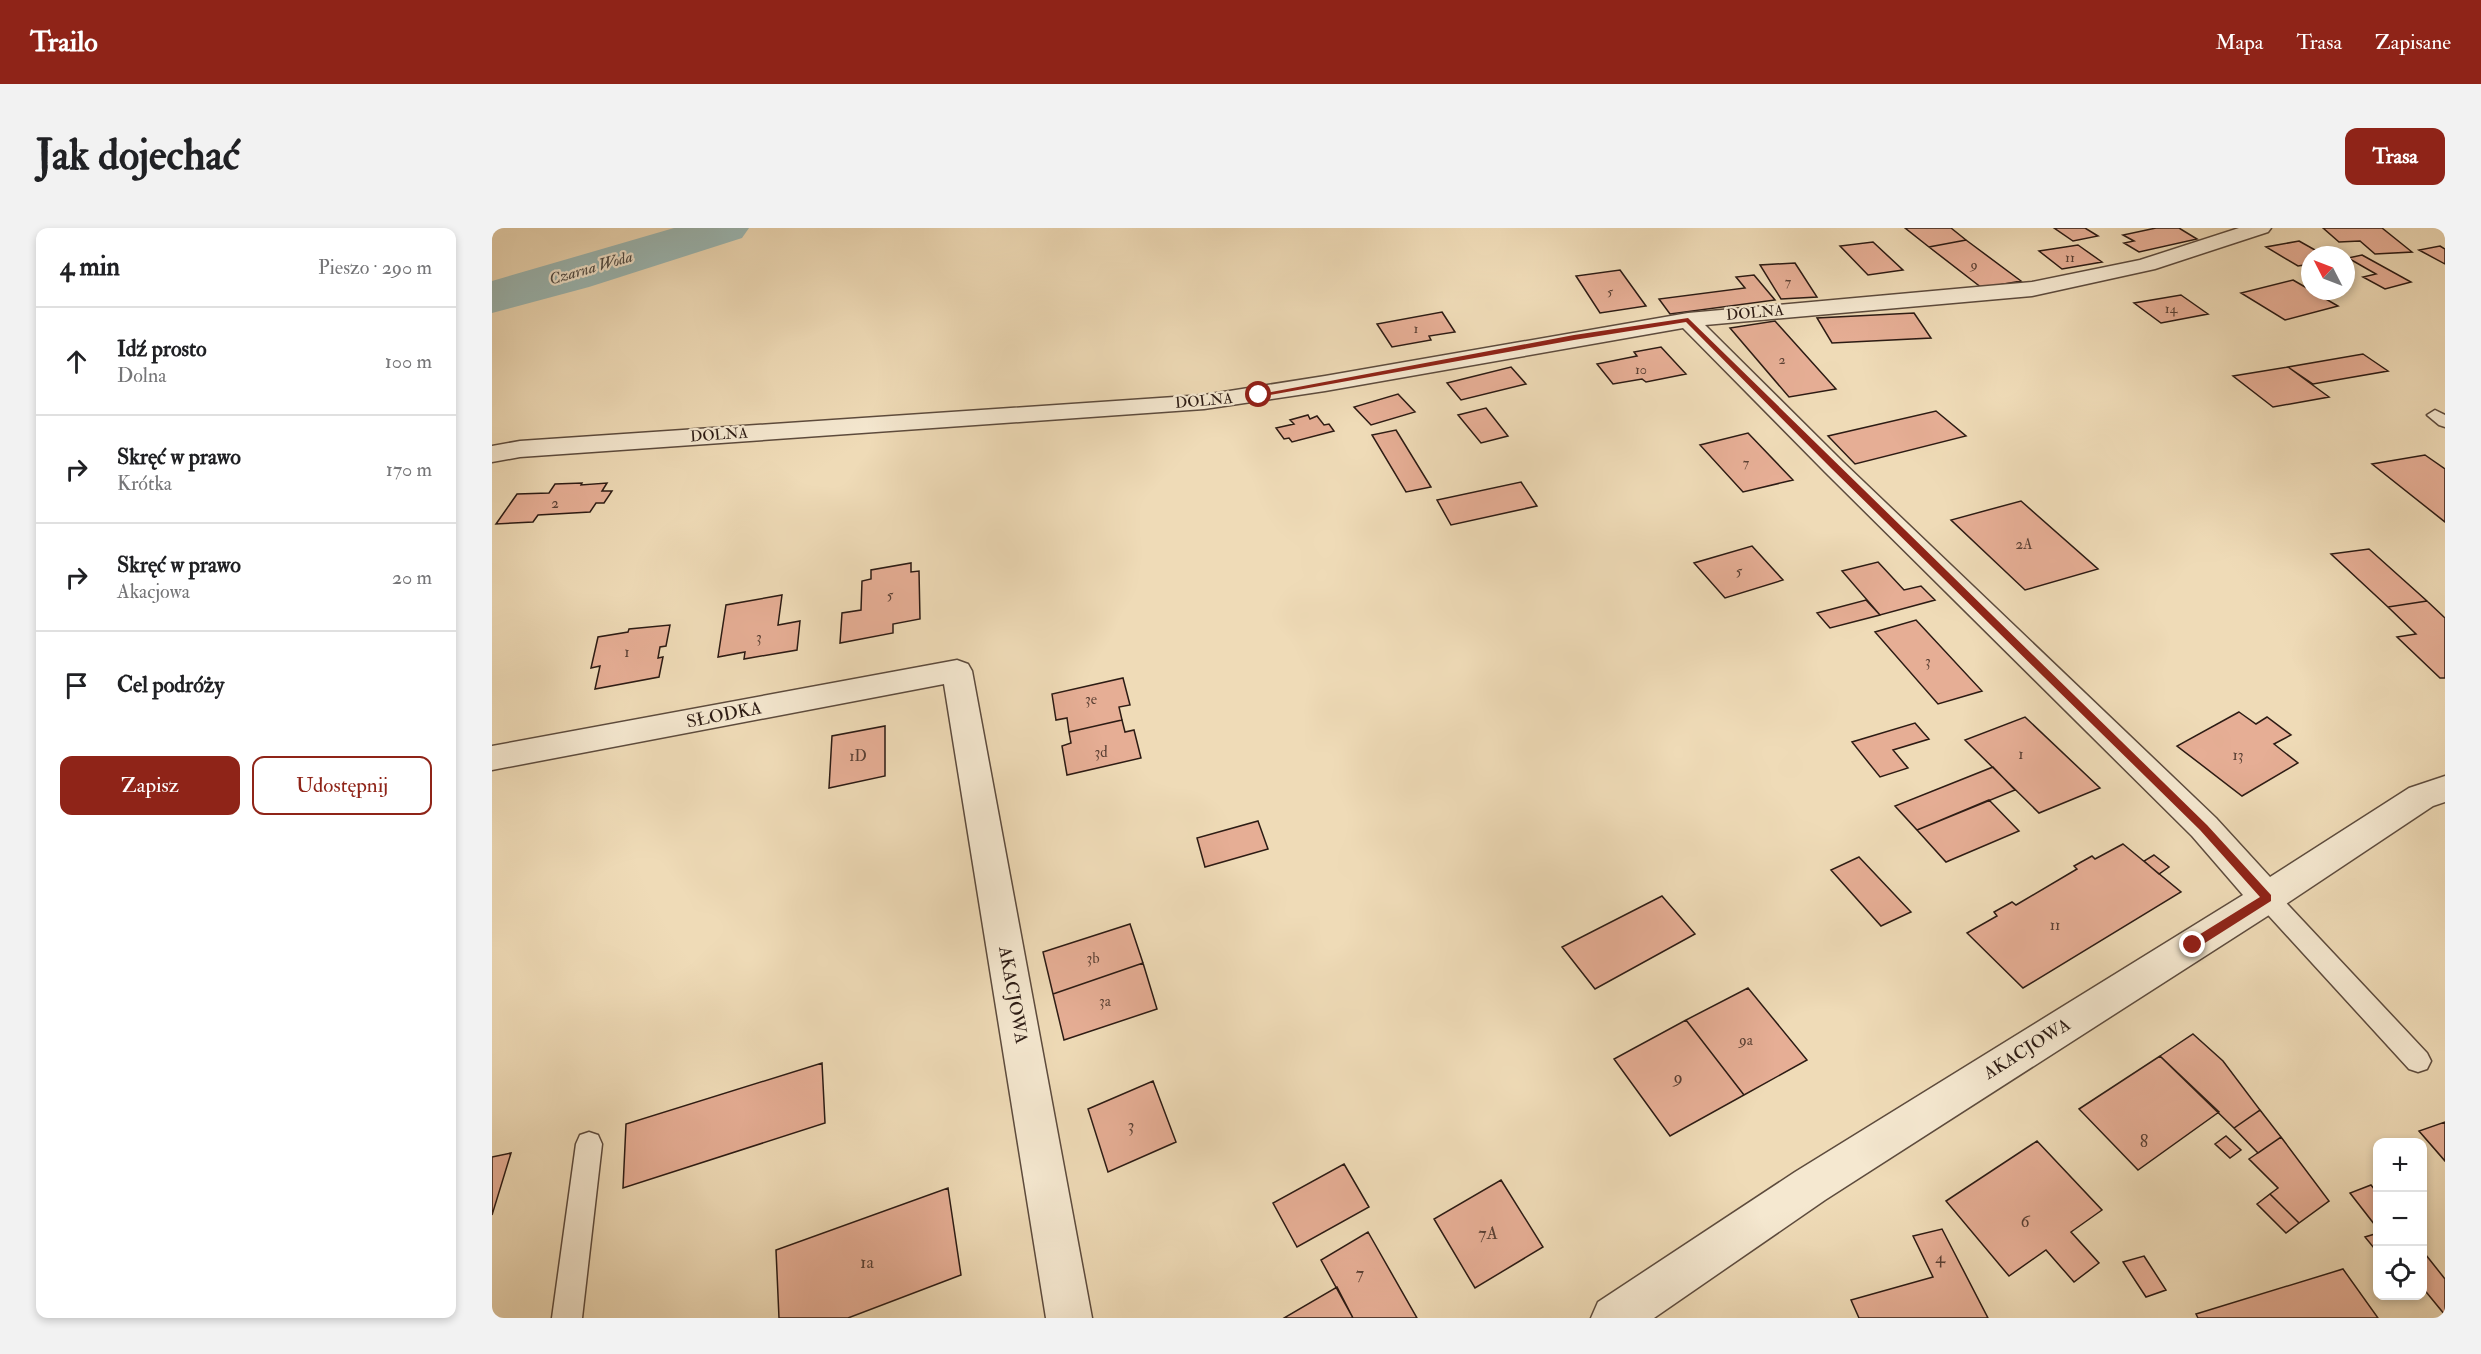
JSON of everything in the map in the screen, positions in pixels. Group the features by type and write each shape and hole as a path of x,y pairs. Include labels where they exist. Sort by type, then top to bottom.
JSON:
{"street":[{"name":"DOLNA","path":"492,454 520,449 1204,402 1259,395 1574,338 1688,320 1957,297 2033,288 2114,273 2166,259 2258,228"},
{"path":"1688,320 1834,467 2204,827 2267,898"},
{"name":"AKACJOWA","path":"957,671 1069,1318"},
{"name":"SŁODKA","path":"492,758 957,671"},
{"name":"AKACJOWA","path":"1614,1318 1810,1186 2267,898 2421,797 2445,789"}],"lane":[{"path":"2267,898 2418,1061"},
{"path":"567,1318 589,1144"}],"building":[{"path":"1905,228 1951,228 1966,240 1929,247"},
{"path":"2054,228 2085,228 2098,236 2073,241"},
{"path":"2156,228 2179,228 2197,239 2139,252 2124,243 2134,241 2123,235"},
{"path":"2323,228 2382,228 2412,252 2375,254 2360,241 2339,242"},
{"path":"1966,240 2021,281 1982,288 1929,247"},
{"path":"2299,241 2308,246 2301,246 2301,266 2298,266 2266,247"},
{"path":"1873,242 1903,270 1868,275 1840,246"},
{"path":"2078,245 2102,262 2062,269 2039,251"},
{"path":"2440,246 2445,249 2445,264 2419,250"},
{"path":"2362,255 2411,282 2385,289 2363,277 2376,274 2355,262 2355,256"},
{"path":"1795,263 1817,297 1781,299 1760,265"},
{"path":"1620,270 1646,306 1600,313 1576,276"},
{"path":"1754,275 1775,300 1670,314 1659,299 1745,288 1736,277"},
{"path":"2293,280 2301,285 2301,300 2328,300 2338,306 2285,320 2241,293"},
{"path":"2181,295 2208,314 2161,323 2134,303"},
{"path":"1442,312 1455,332 1429,336 1431,340 1392,347 1377,324"},
{"path":"1914,313 1931,338 1832,343 1817,318"},
{"path":"1775,321 1836,389 1789,397 1730,328"},
{"path":"1661,347 1686,374 1646,382 1642,379 1613,384 1597,364 1637,356 1634,352"},
{"path":"2363,354 2388,371 2313,384 2288,367"},
{"path":"1511,367 1526,384 1461,400 1447,383"},
{"path":"2288,367 2329,397 2273,407 2233,376"},
{"path":"1398,394 1415,412 1371,425 1354,407"},
{"path":"1486,408 1508,436 1481,443 1458,415"},
{"path":"1936,411 1966,436 1855,464 1828,436"},
{"path":"1308,415 1310,419 1317,416 1324,425 1329,424 1334,431 1292,442 1289,438 1284,439 1276,428 1294,424 1290,420"},
{"path":"1396,430 1431,487 1406,492 1372,435"},
{"path":"1748,433 1793,480 1743,492 1700,445"},
{"path":"2425,455 2445,469 2445,522 2372,464"},
{"path":"1521,482 1537,506 1451,525 1437,500"},
{"path":"582,483 581,485 607,483 602,491 612,491 604,503 596,503 590,512 538,515 533,522 496,524 517,494 549,493 555,484"},
{"path":"2021,501 2098,569 2025,590 1951,520"},
{"path":"1752,546 1783,580 1725,598 1694,563"},
{"path":"2369,549 2427,601 2388,607 2331,554"},
{"path":"1878,562 1904,590 1921,586 1935,600 1880,615 1842,571"},
{"path":"911,563 911,572 919,571 920,619 893,624 893,633 840,643 842,613 861,610 862,581 871,579 871,570"},
{"path":"782,595 778,625 800,621 797,650 744,659 745,652 718,657 726,605"},
{"path":"1866,600 1880,615 1830,628 1817,613"},
{"path":"2427,601 2445,618 2445,678 2440,678 2397,637 2416,634 2388,607"},
{"path":"1916,620 1982,691 1938,704 1875,632"},
{"path":"670,625 666,646 660,647 658,658 663,657 659,677 595,689 600,666 591,668 598,637 628,632 629,629"},
{"path":"1123,678 1130,705 1119,707 1122,720 1069,732 1067,718 1056,720 1052,694"},
{"path":"2239,712 2256,724 2267,717 2291,735 2274,744 2298,763 2242,796 2177,746"},
{"path":"2025,717 2100,788 2039,813 1965,740"},
{"path":"1122,720 1125,732 1134,730 1141,758 1067,775 1062,746 1071,743 1069,732"},
{"path":"1915,723 1929,739 1893,750 1908,768 1880,777 1852,742"},
{"path":"885,726 885,776 829,788 832,736"},
{"path":"1993,767 2015,790 1917,830 1895,806"},
{"path":"1989,800 2019,831 1946,862 1917,830"},
{"path":"1258,821 1268,849 1205,867 1197,838"},
{"path":"2123,844 2181,892 2023,988 1967,933 1997,916 1994,912 2012,902 2016,905 2077,869 2074,866 2092,856 2095,859"},
{"path":"2154,855 2169,867 2159,874 2144,861"},
{"path":"1859,857 1911,912 1881,926 1831,870"},
{"path":"1662,896 1695,934 1595,989 1562,947"},
{"path":"1130,924 1143,963 1053,994 1043,952"},
{"path":"1143,963 1157,1009 1064,1040 1053,994"},
{"path":"1748,988 1807,1060 1744,1095 1686,1020"},
{"path":"1686,1020 1744,1095 1670,1136 1614,1059"},
{"path":"2193,1034 2223,1061 2260,1110 2234,1128 2160,1056"},
{"path":"2160,1056 2219,1112 2138,1170 2079,1109"},
{"path":"822,1063 825,1123 623,1188 626,1124"},
{"path":"1153,1081 1176,1142 1108,1172 1088,1109"},
{"path":"2260,1110 2281,1137 2258,1153 2234,1128"},
{"path":"2445,1122 2445,1161 2427,1138 2419,1131"},
{"path":"2226,1136 2241,1150 2230,1158 2215,1144"},
{"path":"2281,1137 2329,1201 2299,1223 2270,1194 2278,1188 2249,1159"},
{"path":"2037,1141 2102,1210 2071,1232 2099,1263 2074,1282 2046,1250 2009,1276 1946,1201"},
{"path":"511,1153 492,1215 492,1157"},
{"path":"1344,1164 1369,1207 1297,1247 1273,1203"},
{"path":"1501,1180 1543,1247 1475,1288 1434,1219"},
{"path":"2371,1185 2373,1188 2373,1223 2350,1193"},
{"path":"948,1188 961,1275 848,1318 779,1318 776,1250"},
{"path":"2270,1194 2299,1223 2286,1233 2257,1204"},
{"path":"1942,1229 1988,1318 1859,1318 1851,1300 1933,1277 1913,1236"},
{"path":"1368,1232 1417,1318 1353,1318 1321,1260"},
{"path":"2373,1235 2373,1247 2365,1237"},
{"path":"2144,1256 2166,1290 2146,1297 2123,1262"},
{"path":"2427,1256 2445,1279 2445,1315 2427,1293"},
{"path":"2343,1269 2378,1318 2198,1318 2196,1314"},
{"path":"1337,1287 1353,1318 1284,1318"}],"waterway":[{"name":"Czarna Woda","path":"492,297 571,276 725,228"}],"route":[{"path":"1259,395 1574,338 1688,320 1834,467 2204,827 2267,898 2193,945"}]}
